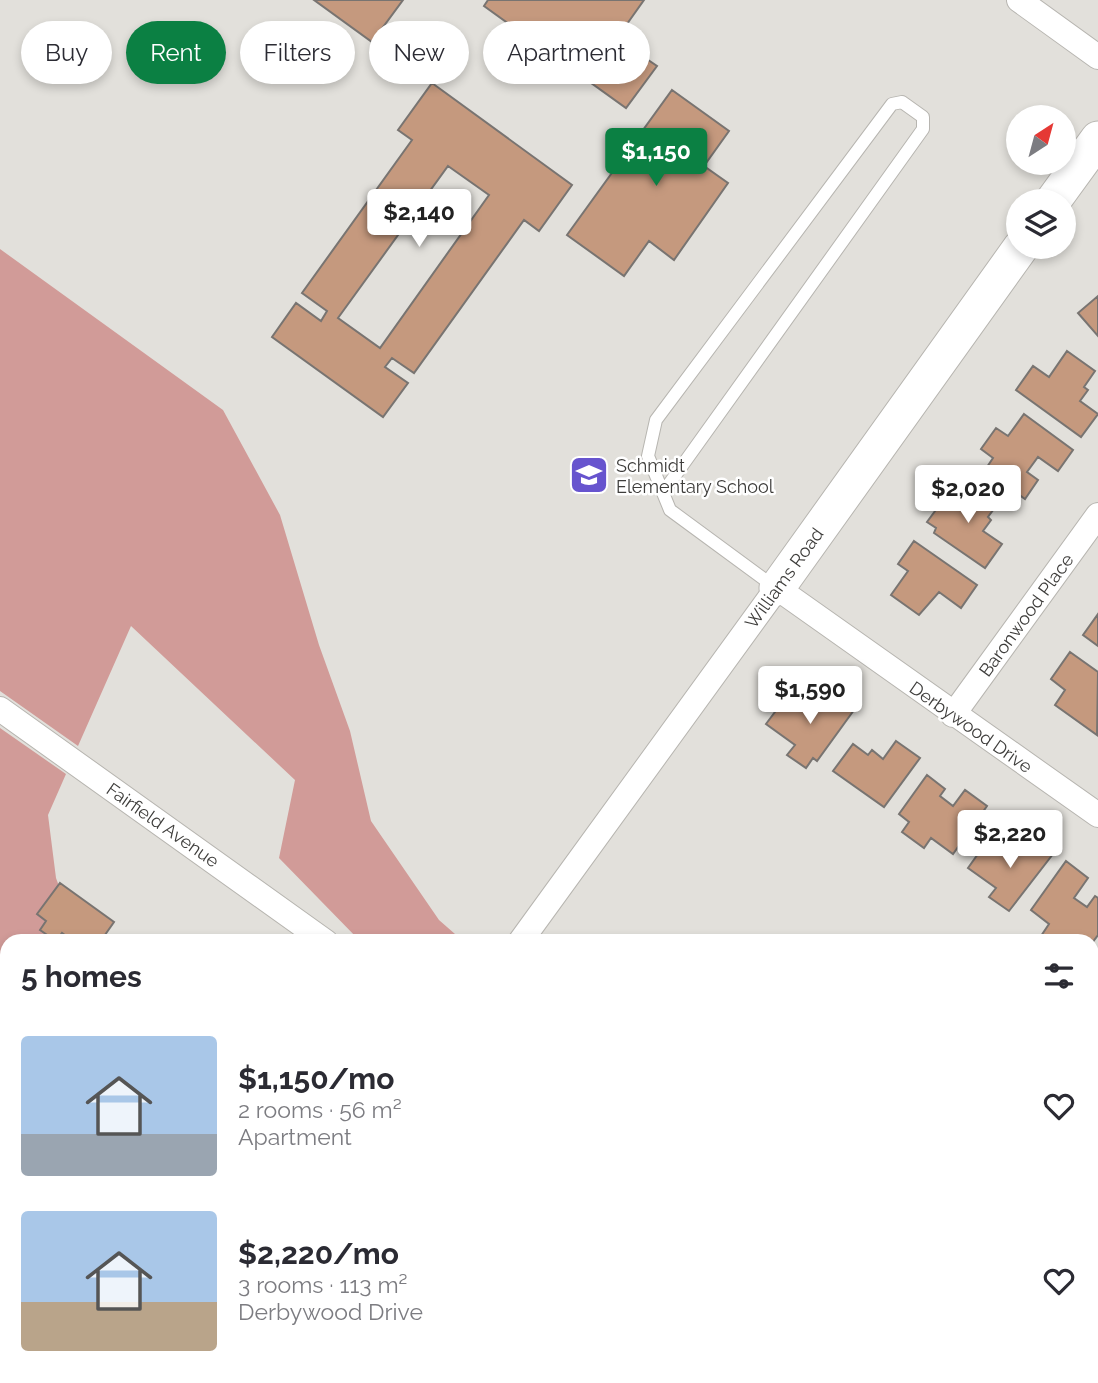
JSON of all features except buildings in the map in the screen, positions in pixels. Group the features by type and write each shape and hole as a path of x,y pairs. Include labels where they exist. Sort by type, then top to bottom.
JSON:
{"street":[{"path":"1019,0 1098,57"},
{"path":"1063,189 1098,139"},
{"name":"Williams Road","path":"526,934 1012,259"},
{"name":"Baronwood Place","path":"953,715 1098,514"},
{"name":"Derbywood Drive","path":"777,588 1098,815"},
{"name":"Fairfield Avenue","path":"0,709 315,934"}],"lane":[{"path":"664,491 923,129 923,117 902,102 892,104 656,420 648,456 670,510 777,588"}],"shaded area":[{"path":"0,249 223,410 280,515 319,645 350,731 371,821 439,920 455,934 353,934 279,858 295,780 131,626 78,746 0,691"},
{"path":"0,728 66,774 48,815 56,878 76,934 0,934"}],"place":[{"name":"Schmidt Elementary School","path":"589,475"}]}
